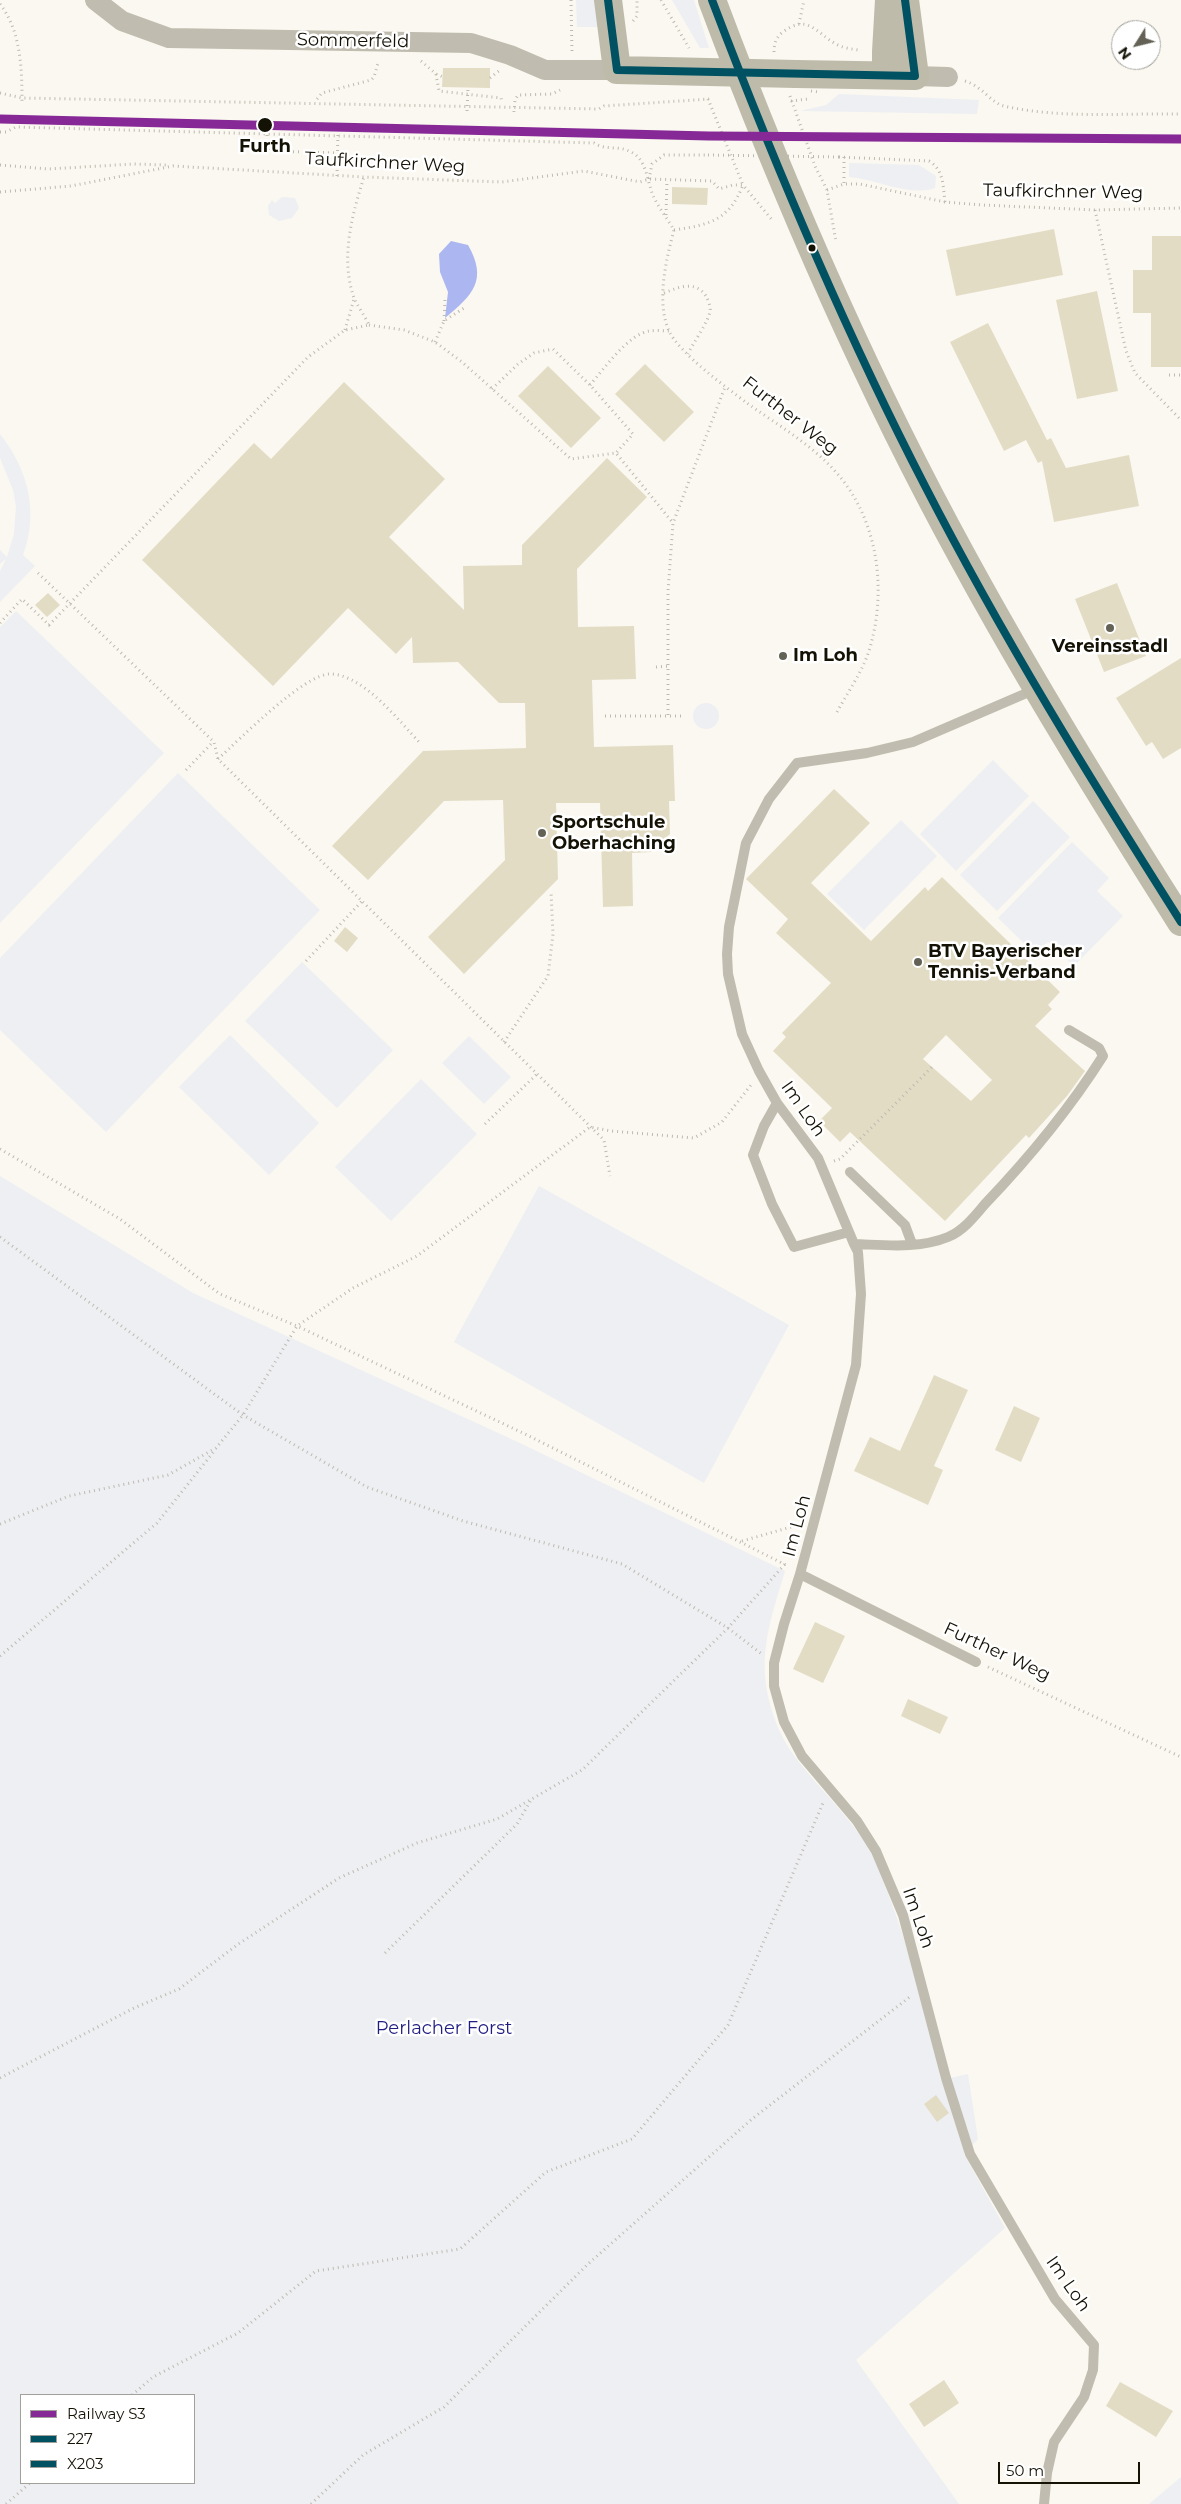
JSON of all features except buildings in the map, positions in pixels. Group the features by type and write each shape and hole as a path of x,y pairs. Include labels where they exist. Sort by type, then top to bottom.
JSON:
{"main road":[{"path":"608,0 617,70 819,74 886,63 915,76"},
{"path":"712,0 749,99 784,184 868,370 961,555 1037,689 1181,922"},
{"path":"886,63 889,0"},
{"path":"905,0 915,76"}],"street":[{"name":"Sommerfeld","path":"95,0 122,21 169,38 471,43 545,70 617,70"},
{"path":"915,76 948,76"}],"lane":[{"name":"Im Loh","path":"1037,689 913,742 867,753 797,763 769,799 746,843 734,894 727,954 733,998 742,1034 759,1071 777,1103 821,1166 858,1252 861,1294 856,1365 774,1663 774,1686 784,1722 802,1756 857,1821 876,1851 903,1915 946,2078 970,2154 1054,2299 1094,2345 1093,2370 1084,2397 1054,2442 1047,2473 1044,2504"},
{"path":"854,1244 926,1244 950,1236 968,1223 1002,1187 1091,1076 1103,1056 1099,1048 1069,1030"},
{"path":"777,1103 764,1126 752,1155 772,1204 794,1248 849,1232"},
{"path":"850,1172 905,1225 912,1244"},
{"name":"Further Weg","path":"800,1574 976,1662"}],"path":[{"path":"571,0 573,31"},
{"path":"661,0 692,53"},
{"path":"798,24 804,0"},
{"path":"0,4 9,16 17,38 22,100"},
{"path":"774,54 774,43 780,34 798,24 815,27 838,46 866,51 886,63"},
{"path":"418,58 442,77"},
{"path":"317,99 322,93 371,80 376,72 378,63"},
{"path":"436,74 439,92 468,93 480,97 501,98 502,103"},
{"path":"948,76 976,84 1001,105 1010,107 1047,113 1181,114"},
{"path":"514,112 518,95 552,94 562,86"},
{"path":"467,109 468,88"},
{"path":"705,90 742,185 755,197 777,227"},
{"path":"788,91 793,100 814,166 827,190 836,245"},
{"path":"0,93 22,100 467,109 514,107 599,109 604,106 709,100"},
{"path":"0,132 6,132 16,127 338,134 594,143 602,148 624,150 635,154 645,168 653,194 674,230 665,264 664,293 669,331 650,331 640,334 631,340 590,385"},
{"path":"267,132 267,147 270,151 338,153"},
{"path":"337,176 338,134"},
{"path":"649,179 652,164 664,155 842,157 929,161 935,165 942,177 945,202"},
{"path":"827,190 844,184 842,157"},
{"path":"0,165 48,169 134,164 173,166"},
{"name":"Taufkirchner Weg","path":"0,192 71,186 173,166 337,176 511,182 584,171 640,182 649,179 712,181 719,189 733,185 742,185"},
{"path":"364,177 352,217 349,235 349,275 355,298 370,325"},
{"path":"666,216 667,180"},
{"name":"Taufkirchner Weg","path":"844,184 860,184 945,202 1095,210 1181,208"},
{"path":"674,230 708,224 716,220 738,196 742,185"},
{"path":"1095,210 1126,352 1135,374 1181,420"},
{"path":"664,293 680,287 693,286 702,290 708,300 710,312 688,354"},
{"path":"345,330 355,298"},
{"path":"435,342 444,321 445,299"},
{"path":"444,321 464,308"},
{"path":"0,623 22,600 49,625 308,357 345,330 370,325 404,330 435,342 492,389 571,459 616,453 633,434 590,385 554,349 534,353 518,364 492,389"},
{"name":"Further Weg","path":"669,331 688,354 725,387 812,449 842,479 864,516 876,554 879,594 871,645 857,678 837,712"},
{"path":"1169,375 1181,375"},
{"path":"668,715 670,666 668,591 673,523 725,387"},
{"path":"616,453 673,523"},
{"path":"38,573 214,742 218,759 604,1140 610,1176"},
{"path":"656,668 670,666"},
{"path":"218,759 306,682 330,674 349,680 374,695 420,743"},
{"path":"605,716 684,716"},
{"path":"186,770 214,742"},
{"path":"504,1042 548,976 554,934 551,892"},
{"path":"306,961 362,901"},
{"path":"821,1166 840,1159 932,1067"},
{"path":"0,1656 157,1522 243,1415 298,1326 353,1288 417,1256 590,1127 611,1131 694,1138 722,1122 744,1095 759,1071"},
{"path":"485,1124 537,1074"},
{"path":"0,1148 120,1219 220,1294 298,1326 525,1434 740,1541 785,1564 800,1574"},
{"path":"0,1237 243,1415 367,1487 463,1521 622,1564 728,1628 774,1663"},
{"path":"0,1524 69,1496 168,1475 216,1448 243,1415"},
{"path":"740,1541 794,1528 817,1512"},
{"path":"0,2078 134,2008 179,1989 237,1945 339,1878 417,1843 497,1819 582,1770 728,1628 785,1564"},
{"name":"Further Weg","path":"976,1662 1181,1756"},
{"path":"133,2394 153,2377 238,2333 316,2271 460,2249 546,2172 632,2139 728,2025 829,1790"},
{"path":"385,1953 517,1824 532,1799"},
{"path":"311,2504 363,2455 444,2406 588,2264 744,2125 923,1986"},
{"path":"6,2504 29,2484"}],"green space":[{"path":"576,0 598,0 601,27 577,27"},
{"path":"672,0 694,0 709,48 700,48"},
{"path":"839,94 979,100 977,114 800,111 826,105"},
{"path":"849,163 919,165 936,176 935,188 924,190 903,189 849,177"},
{"path":"282,197 295,198 299,208 292,218 279,221 269,215 268,206 272,200 275,203"},
{"path":"0,434 10,447 24,476 30,507 30,523 23,555 35,566 0,602 0,571 6,559 0,564 0,550 7,557 14,534 16,506 13,490 0,458"},
{"path":"16,611 164,753 0,923 0,627"},
{"path":"706,703 715,707 719,716 715,725 706,729 697,725 693,716 697,707"},
{"path":"993,760 1029,796 956,871 920,834"},
{"path":"178,773 320,910 106,1132 0,1030 0,958"},
{"path":"1033,801 1070,837 997,911 960,875"},
{"path":"901,820 937,856 864,930 827,894"},
{"path":"1072,842 1109,878 1097,891 1123,916 1074,966 1048,942 1035,954 998,918"},
{"path":"302,962 393,1050 337,1108 245,1021"},
{"path":"230,1035 319,1123 269,1175 179,1087"},
{"path":"469,1036 511,1077 484,1104 442,1063"},
{"path":"421,1079 477,1134 391,1221 335,1167"},
{"name":"Perlacher Forst","path":"0,1176 193,1293 520,1443 785,1571 770,1623 765,1655 768,1696 776,1723 796,1758 855,1828 876,1862 896,1914 911,1961 941,2080 968,2074 978,2139 964,2154 1005,2228 856,2360 959,2504 0,2504"},
{"path":"539,1186 789,1325 704,1483 454,1342"},
{"path":"1181,2477 1181,2504 1149,2504"}],"water":[{"path":"451,241 468,245 474,257 477,277 470,294 445,318 448,292 440,272 439,254"}],"rail line":[{"name":"S3","path":"0,119 709,136 1181,139"}],"transit line":[{"name":"X203","path":"608,0 617,70 915,76 905,0"},
{"name":"227","path":"712,0 760,124 812,246 866,367 925,486 954,542 1048,707 1181,922"}],"place":[{"name":"Furth","path":"265,125"},
{"name":"Vereinsstadl","path":"1110,628"},
{"name":"Im Loh","path":"783,656"},
{"name":"Sportschule Oberhaching","path":"542,833"},
{"name":"BTV Bayerischer Tennis-Verband","path":"918,962"}]}
